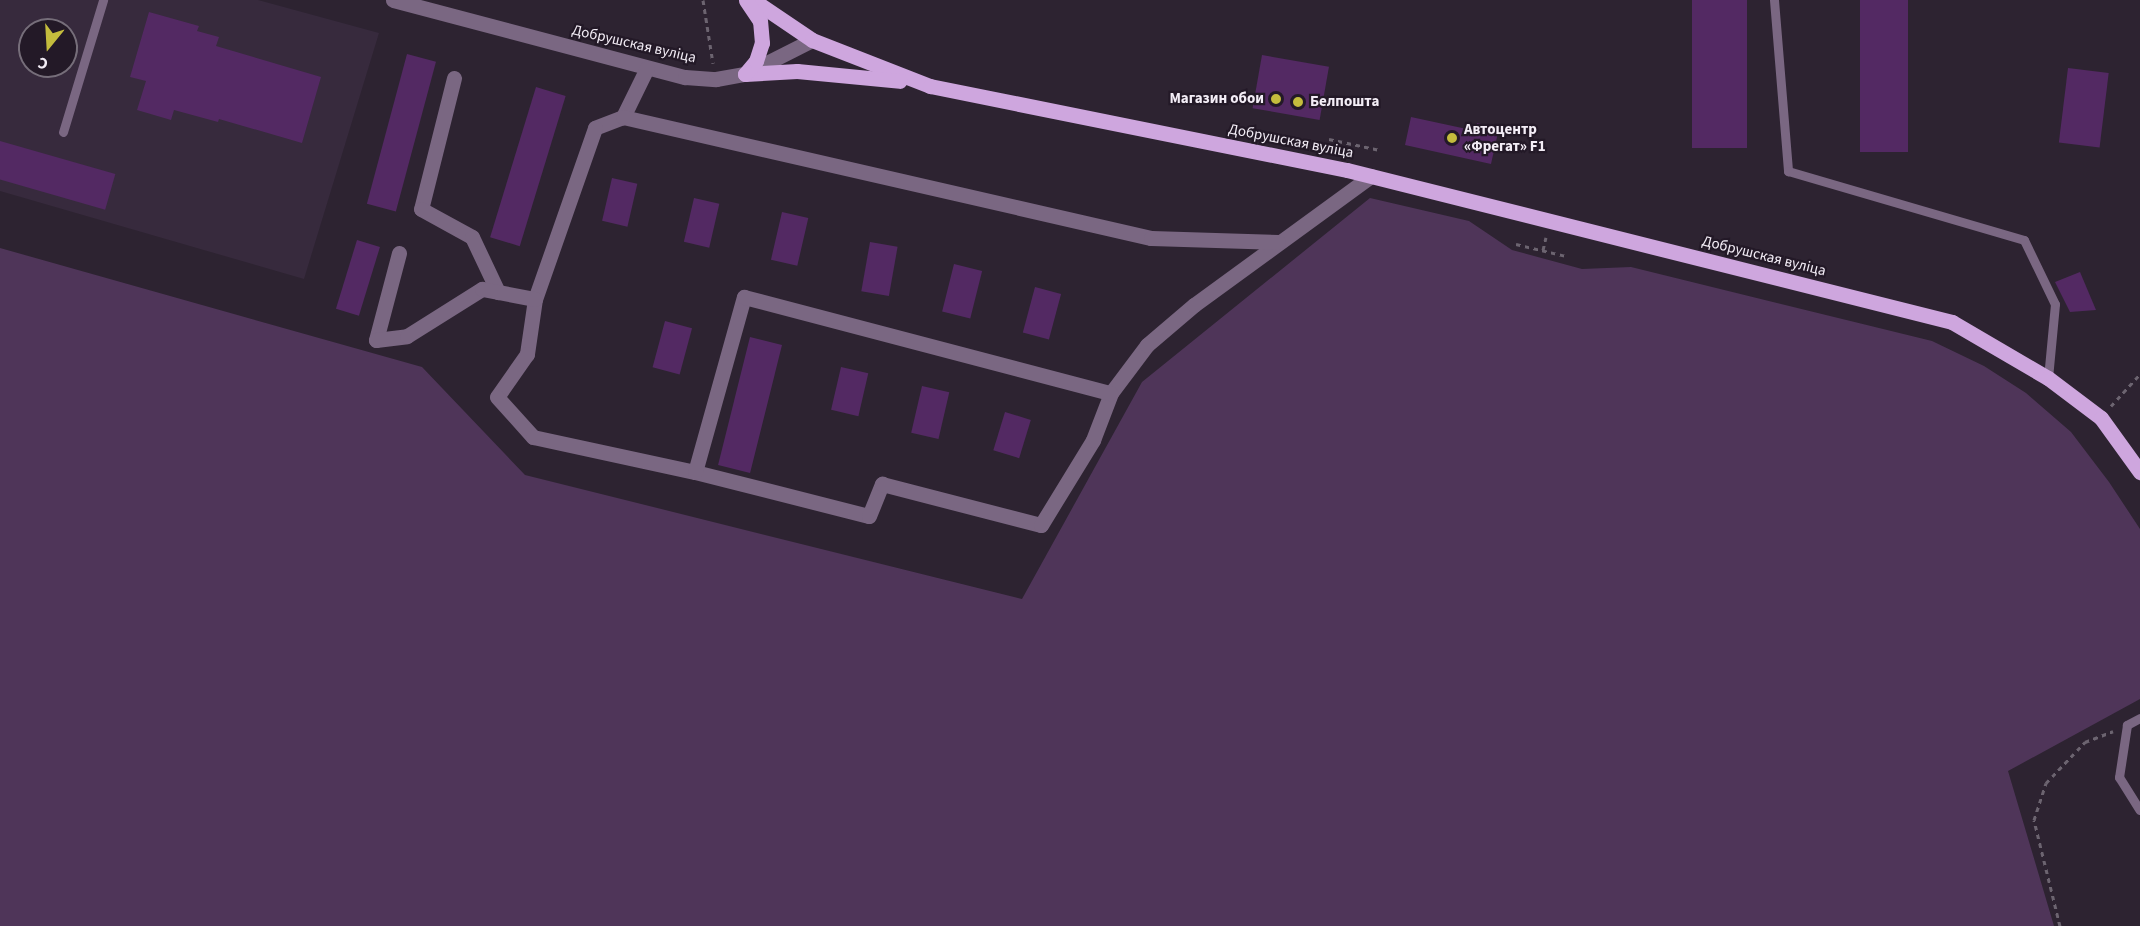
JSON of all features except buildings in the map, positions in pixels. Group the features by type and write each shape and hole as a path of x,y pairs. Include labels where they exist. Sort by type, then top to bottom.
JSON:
{"main road":[{"path":"745,74 756,61 762,43 760,21 746,0"},
{"path":"753,0 812,40"},
{"name":"Добрушская вуліца","path":"812,40 930,86 1371,176 1952,322 2048,378 2101,418 2140,472"},
{"path":"745,74 797,71 868,76 930,86"}],"street":[{"name":"Добрушская вуліца","path":"393,0 685,77 716,79 745,74 812,40"},
{"path":"623,117 647,68"},
{"path":"454,78 421,208 472,237 498,292"},
{"path":"1278,242 1152,238 623,117 596,128 535,299 527,354 497,397 533,437 695,472 869,516 882,484 1041,525 1092,440 1111,393 1147,345 1194,305 1278,242 1353,192 1371,176"},
{"path":"399,253 376,340 407,336 482,289 535,299"},
{"path":"695,472 744,297 1111,393"}],"lane":[{"path":"63,132 103,0"},
{"path":"1774,0 1788,171 2024,240 2055,304 2048,378"},
{"path":"2140,718 2127,725 2119,777 2140,810"}],"path":[{"path":"703,0 713,66"},
{"path":"1329,139 1380,150"},
{"path":"1516,244 1566,256"},
{"path":"2101,418 2140,374"},
{"path":"2060,926 2034,820 2046,783 2085,742 2127,725"}],"shaded area":[{"path":"0,0 258,0 379,33 304,279 0,191"},
{"path":"1370,198 1469,221 1512,250 1582,269 1631,267 1932,341 1984,366 2026,393 2071,432 2109,482 2140,529 2140,699 2008,771 2054,926 0,926 0,248 422,367 525,475 1022,599 1142,382"}],"place":[{"name":"Магазин обои","path":"1276,99"},
{"name":"Белпошта","path":"1298,102"},
{"name":"Автоцентр «Фрегат» F1","path":"1452,138"}]}
